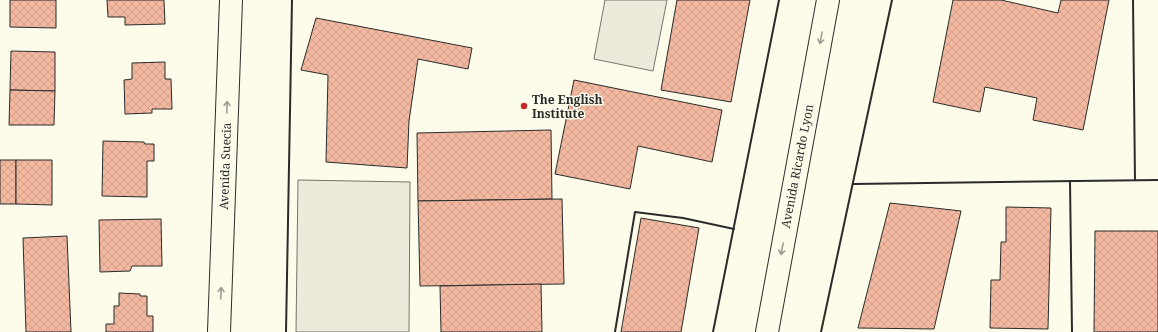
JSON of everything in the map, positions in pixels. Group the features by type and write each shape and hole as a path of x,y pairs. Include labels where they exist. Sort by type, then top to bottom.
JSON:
{"street":[{"name":"Avenida Suecia","path":"219,332 231,0"},
{"name":"Avenida Ricardo Lyon","path":"767,332 828,0"}],"shaded area":[{"path":"605,0 667,0 653,71 594,59"},
{"path":"298,180 410,182 409,332 296,332"}],"building":[{"path":"10,0 56,0 56,28 10,27"},
{"path":"107,0 164,0 165,24 125,25 125,17 108,17"},
{"path":"677,0 750,0 731,102 661,90"},
{"path":"953,0 1001,0 1058,13 1061,0 1109,0 1083,130 1033,120 1037,98 985,87 980,112 933,102"},
{"path":"316,18 472,48 468,69 418,59 409,121 407,168 326,162 328,75 301,70"},
{"path":"11,51 55,52 55,91 10,90"},
{"path":"165,62 165,79 171,79 172,109 152,109 152,113 125,114 124,80 132,79 132,63"},
{"path":"574,80 722,110 712,162 638,146 630,189 555,174"},
{"path":"10,90 55,91 54,125 9,125"},
{"path":"551,130 552,199 418,201 417,133"},
{"path":"103,141 144,142 145,144 154,144 154,161 147,161 147,197 102,196"},
{"path":"0,160 16,160 16,204 0,204"},
{"path":"16,160 52,160 52,205 16,204"},
{"path":"562,199 564,284 420,286 418,201"},
{"path":"890,203 961,211 934,329 858,328"},
{"path":"1006,207 1051,208 1048,329 990,328 991,280 1000,280 1001,242 1006,242"},
{"path":"641,218 699,228 681,332 621,332"},
{"path":"161,219 162,266 132,266 130,271 100,272 99,220"},
{"path":"1095,231 1158,231 1158,332 1094,332"},
{"path":"67,236 71,332 26,332 23,238"},
{"path":"541,284 542,332 441,332 440,286"},
{"path":"119,293 140,294 140,296 147,296 147,316 153,316 153,332 106,332 106,324 114,324 114,306 119,306"}],"wall":[{"path":"286,332 292,0"},
{"path":"713,332 779,0"},
{"path":"821,332 892,0"},
{"path":"1133,0 1135,180"},
{"path":"853,184 1158,180"},
{"path":"1070,181 1072,332"},
{"path":"615,332 635,212 683,218 734,229"}],"place":[{"name":"The English Institute","path":"524,106"}]}
